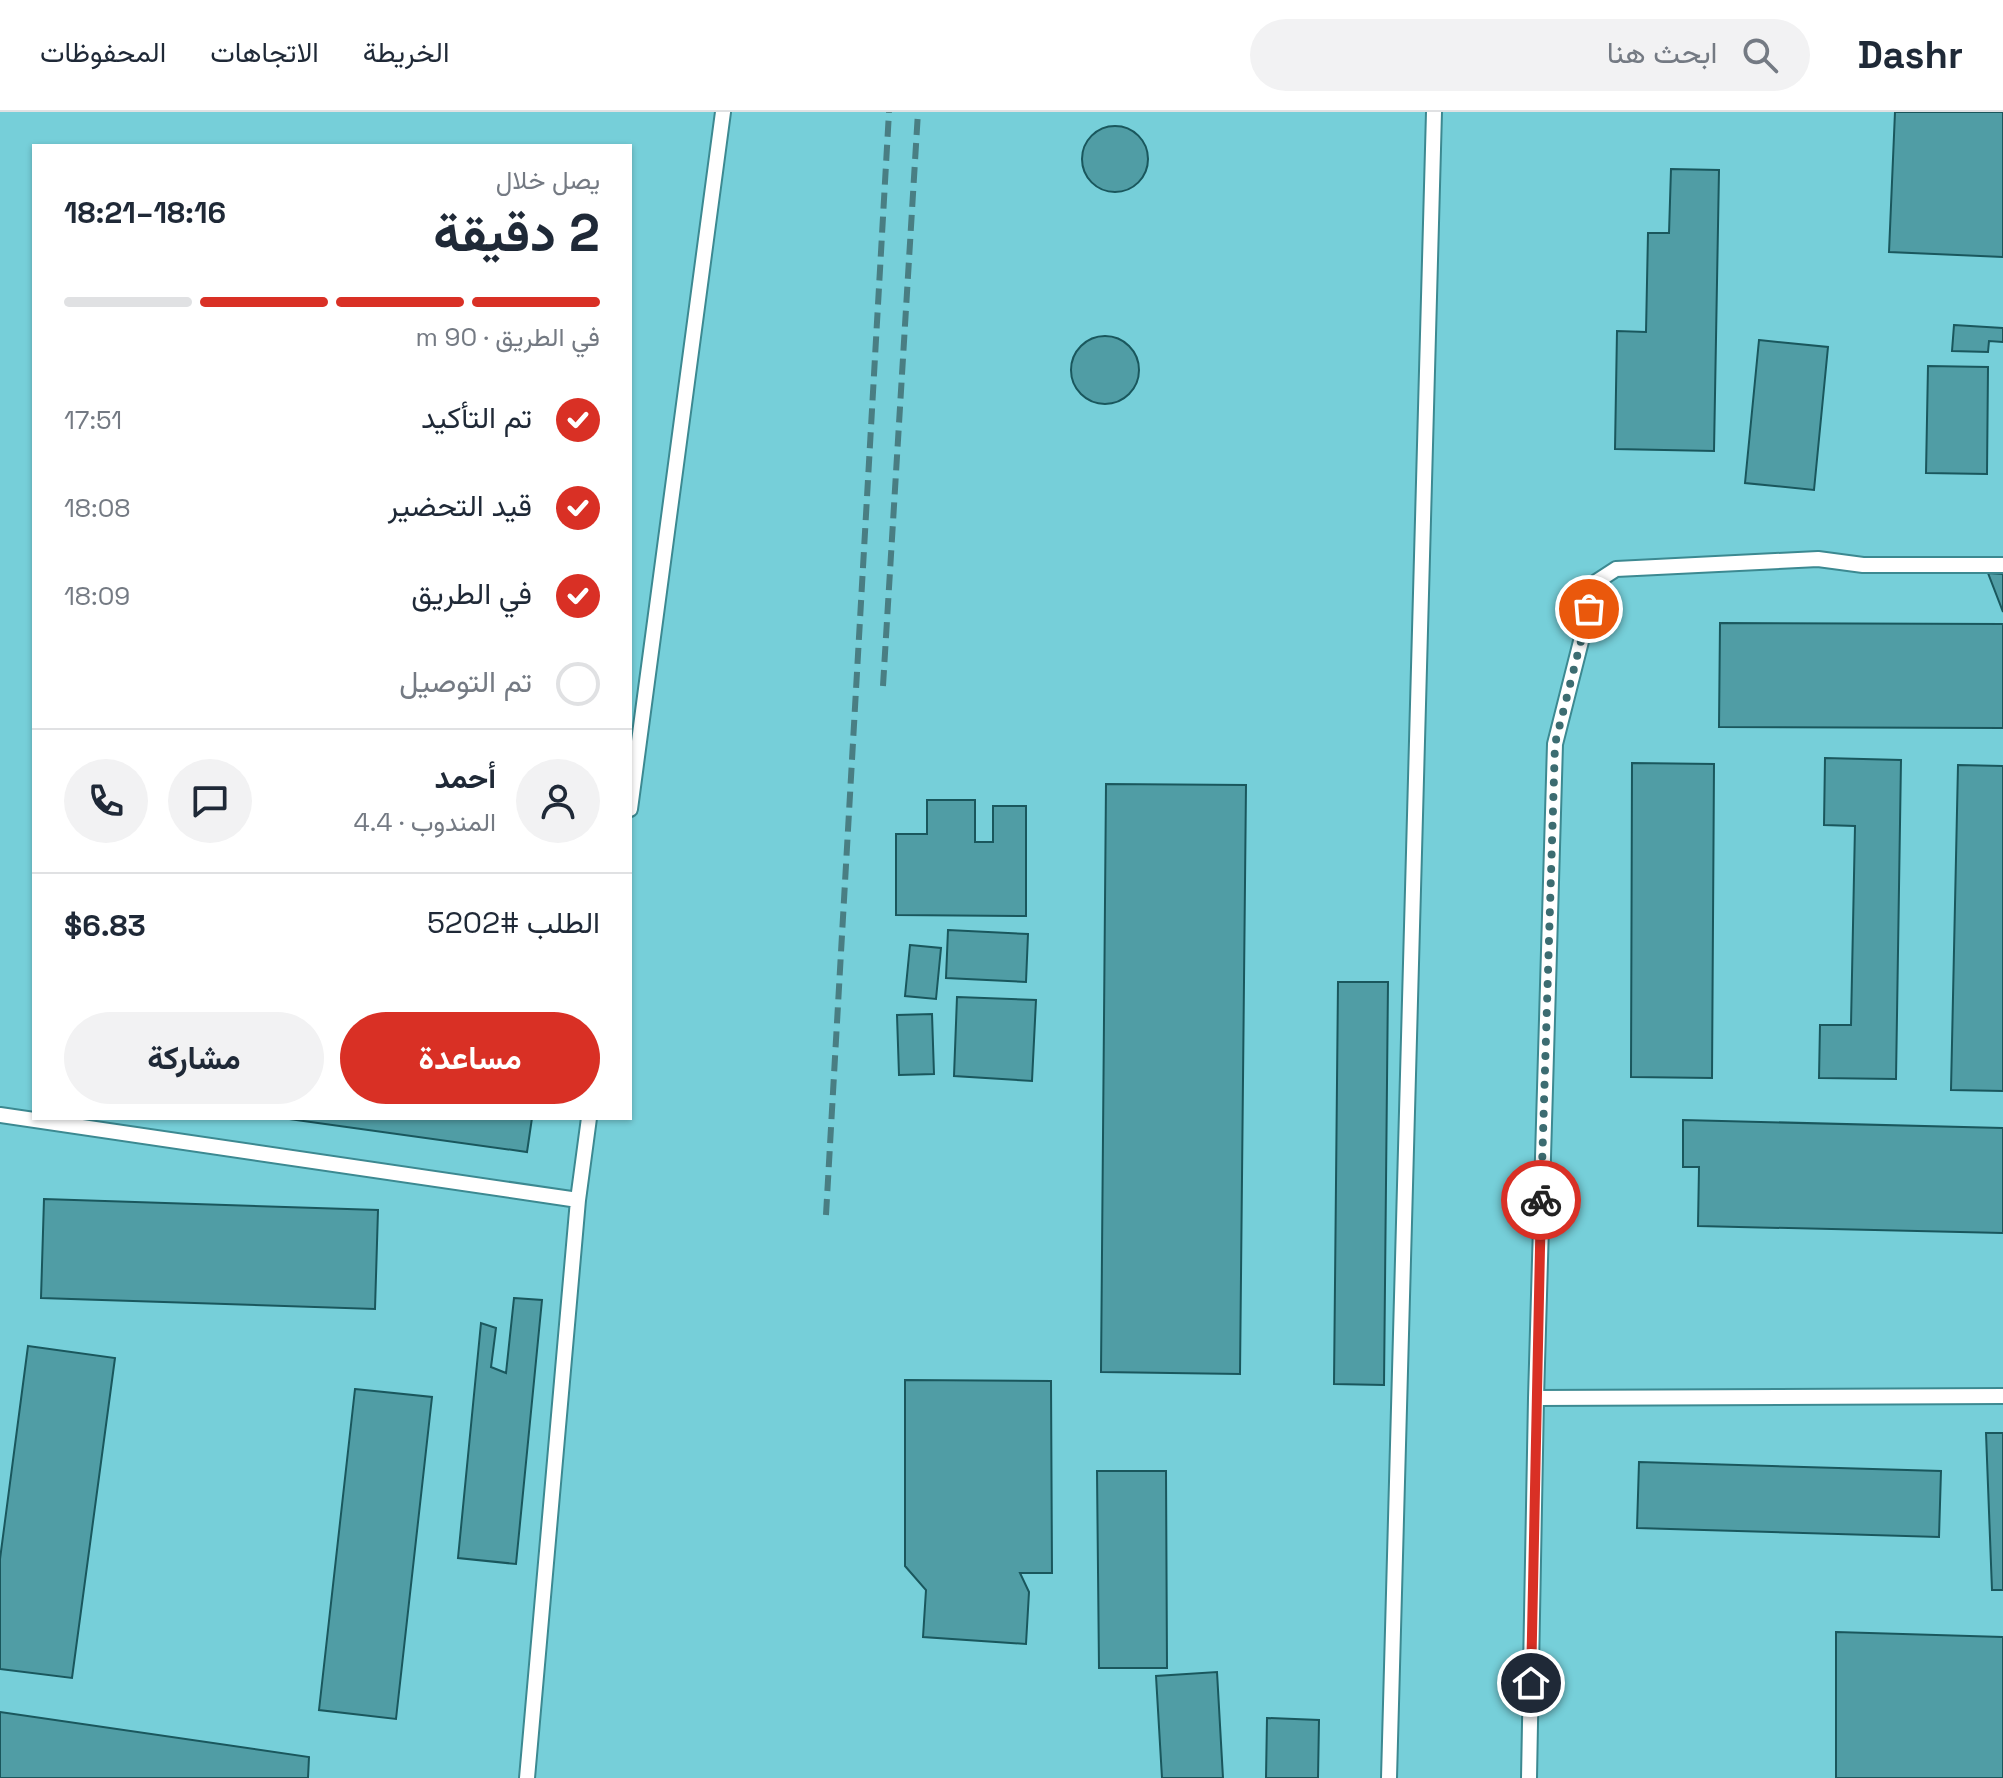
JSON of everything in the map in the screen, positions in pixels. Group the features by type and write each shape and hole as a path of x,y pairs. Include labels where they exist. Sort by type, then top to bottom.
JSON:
{"lane":[{"path":"632,794 723,112"},
{"path":"1389,1778 1434,112"},
{"path":"1529,1778 1536,1398 1555,744 1596,582 1616,569 1818,559 1863,565 2003,565"},
{"path":"0,1115 32,1120"},
{"path":"34,1120 578,1200"},
{"path":"527,1778 578,1200 589,1120"},
{"path":"1536,1398 2003,1396"}],"shaded area":[{"path":"0,112 2003,112 2003,1778 0,1778"}],"building":[{"path":"1895,112 2003,112 2003,257 1889,252"},
{"path":"1115,126 1128,129 1138,136 1145,146 1148,159 1145,172 1138,182 1128,189 1115,192 1102,189 1092,182 1085,172 1082,159 1085,146 1092,136 1102,129"},
{"path":"1671,169 1719,170 1714,451 1615,449 1617,331 1646,332 1648,233 1669,233"},
{"path":"1954,325 2003,328 2003,342 1989,341 1988,352 1952,351"},
{"path":"1098,336 1112,336 1124,341 1134,351 1139,370 1134,389 1124,399 1112,404 1098,404 1086,399 1076,389 1071,377 1071,363 1076,351 1086,341"},
{"path":"1759,340 1828,347 1814,490 1745,483"},
{"path":"1928,366 1988,367 1987,474 1926,473"},
{"path":"1988,573 2003,574 2003,612"},
{"path":"1720,623 2003,624 2003,728 1719,727"},
{"path":"1825,758 1901,760 1896,1079 1819,1078 1820,1025 1851,1025 1855,826 1824,825"},
{"path":"1632,763 1714,764 1712,1078 1631,1077"},
{"path":"1958,765 2003,766 2003,1091 1951,1090"},
{"path":"1106,784 1246,785 1240,1374 1101,1372"},
{"path":"927,800 975,800 975,842 993,842 993,806 1026,806 1026,916 896,915 896,834 927,834"},
{"path":"948,930 1028,934 1026,982 946,978"},
{"path":"910,945 941,948 936,999 905,996"},
{"path":"1338,982 1388,982 1384,1385 1334,1384"},
{"path":"957,997 1036,1000 1032,1081 954,1076"},
{"path":"932,1014 934,1074 899,1075 897,1015"},
{"path":"296,1120 532,1120 527,1152"},
{"path":"1683,1120 2003,1128 2003,1233 1698,1226 1699,1167 1683,1167"},
{"path":"44,1199 378,1210 375,1309 41,1298"},
{"path":"514,1298 542,1300 516,1564 458,1558 481,1323 496,1328 491,1367 506,1373"},
{"path":"28,1346 115,1358 72,1678 0,1669 0,1559"},
{"path":"905,1380 1051,1381 1052,1573 1020,1573 1029,1592 1026,1644 923,1637 926,1590 905,1566"},
{"path":"355,1389 432,1397 396,1719 319,1710"},
{"path":"1986,1433 2003,1433 2003,1590 1992,1590"},
{"path":"1639,1462 1941,1471 1939,1537 1637,1528"},
{"path":"1097,1471 1166,1471 1167,1668 1099,1668"},
{"path":"1836,1632 2003,1637 2003,1778 1836,1778"},
{"path":"1217,1672 1223,1778 1162,1778 1156,1676"},
{"path":"0,1712 309,1757 308,1778 0,1778"},
{"path":"1267,1718 1319,1720 1318,1778 1266,1778"}],"railway":[{"path":"826,1215 889,112"},
{"path":"883,686 918,112"}],"way so far":[{"path":"1541,1200 1555,744 1589,609"}],"route":[{"path":"1531,1683 1541,1200"}]}
